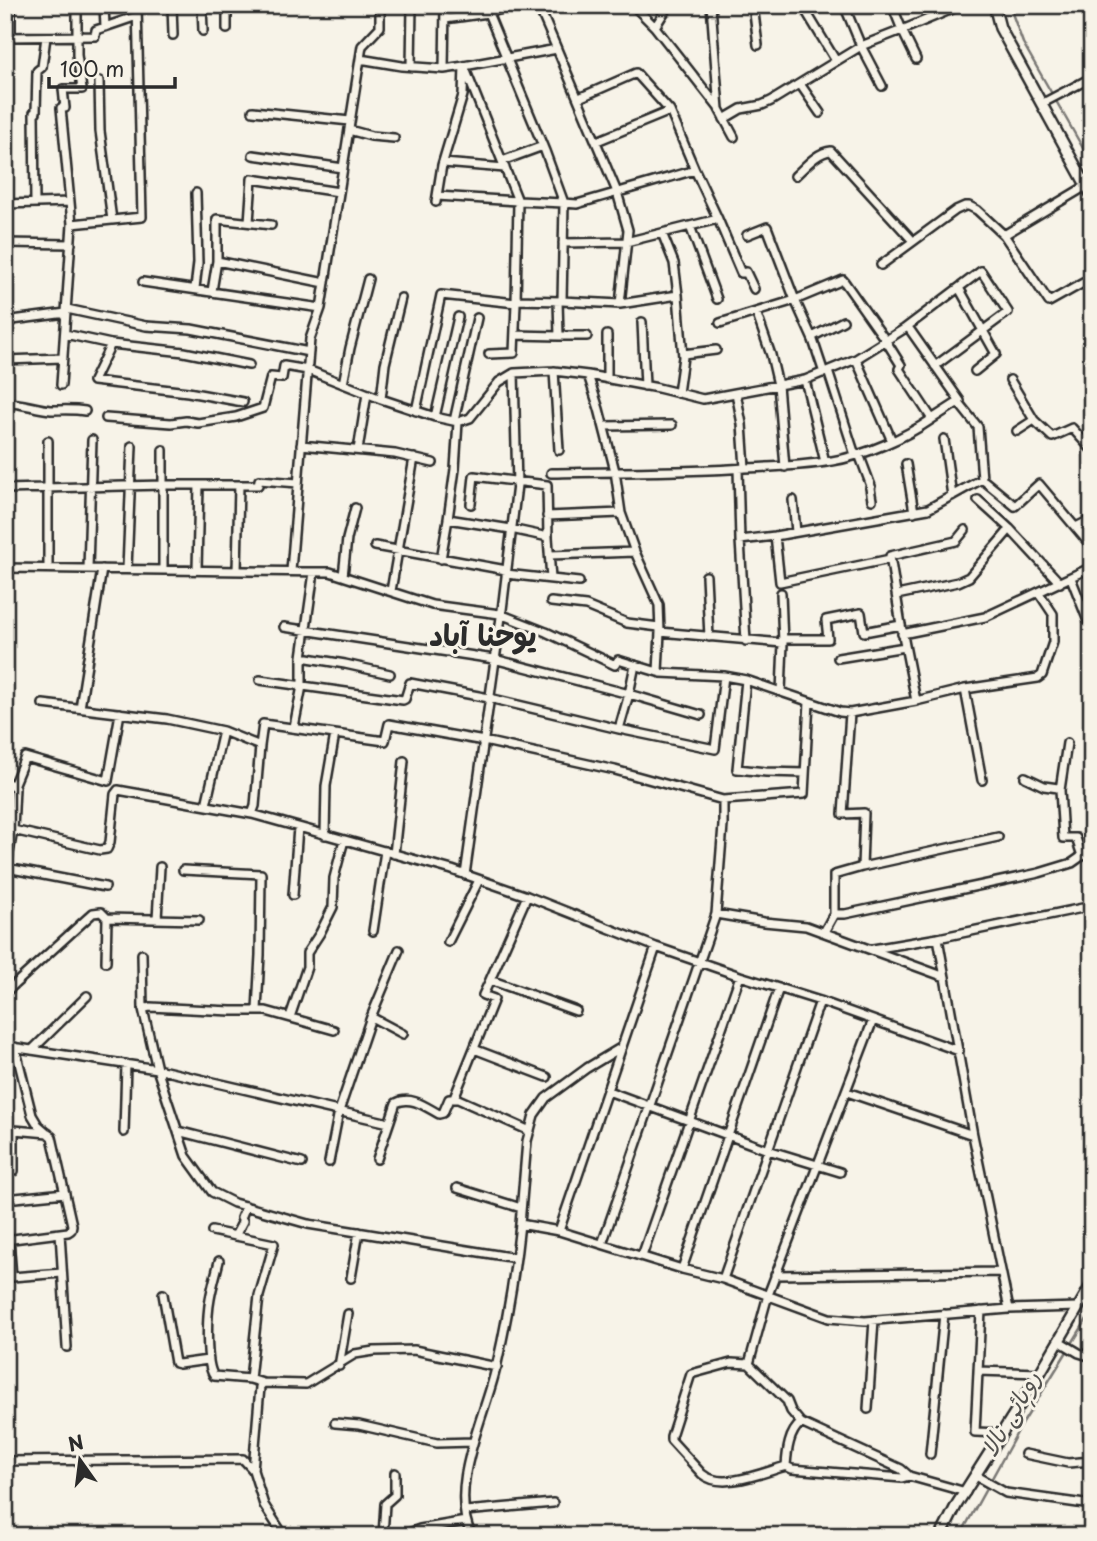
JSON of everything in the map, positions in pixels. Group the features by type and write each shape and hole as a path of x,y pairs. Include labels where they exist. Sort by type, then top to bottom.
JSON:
{"street":[{"path":"11,5 8,37 95,36 96,30 137,16"},
{"path":"61,385 72,224 61,108 65,108 63,89 82,89 77,55 77,5"},
{"path":"104,5 105,27"},
{"path":"72,224 142,217 137,5"},
{"path":"172,5 173,35"},
{"path":"202,5 203,31"},
{"path":"227,5 227,29"},
{"path":"291,571 310,339 321,308 362,46 380,27 380,5"},
{"path":"411,67 412,5"},
{"path":"444,69 445,5"},
{"path":"445,19 488,13 515,5"},
{"path":"538,5 597,141 617,192 628,230 620,304"},
{"path":"633,5 655,27 719,109 734,136"},
{"path":"655,27 666,5"},
{"path":"711,5 719,109"},
{"path":"753,5 758,45"},
{"path":"805,5 807,13 836,61"},
{"path":"844,5 882,86"},
{"path":"891,5 916,59"},
{"path":"724,119 741,109 771,101 861,46 962,5"},
{"path":"994,5 1000,29 1044,103 1092,196"},
{"path":"488,13 564,203 559,335"},
{"path":"35,203 34,113 37,71 42,67 46,37"},
{"path":"360,59 444,69 557,49"},
{"path":"464,66 463,95 443,163 436,199 577,204 695,170"},
{"path":"464,66 518,201 514,353 489,354"},
{"path":"579,98 636,73 670,111 741,273 746,272 754,289"},
{"path":"1044,103 1085,80 1092,83"},
{"path":"99,81 100,131 112,220"},
{"path":"800,84 820,113"},
{"path":"253,111 349,126 371,136 394,138"},
{"path":"597,141 670,111"},
{"path":"443,163 503,165 543,146"},
{"path":"795,176 822,152 831,151 914,241"},
{"path":"253,155 343,168"},
{"path":"249,222 252,179 339,191"},
{"path":"1004,235 1086,186"},
{"path":"195,288 198,263 196,193"},
{"path":"5,204 70,202"},
{"path":"881,265 956,210 969,206 1004,235 1049,302 1092,278"},
{"path":"212,291 217,261 217,219 271,225"},
{"path":"563,243 626,242 718,219"},
{"path":"690,226 717,299"},
{"path":"747,234 767,227 871,486 872,500"},
{"path":"662,233 674,263 678,295 683,354 678,393"},
{"path":"5,243 71,244"},
{"path":"217,261 325,283"},
{"path":"106,418 198,423 236,417 263,408 271,377 282,379 284,366 308,370 381,399 456,422 470,418 499,382 514,373 554,371 588,375 703,399 804,380 856,359 908,327 981,271 1008,312 935,366"},
{"path":"343,384 368,279"},
{"path":"720,323 795,300 843,280 886,341 901,366 899,369 932,419"},
{"path":"143,282 321,308"},
{"path":"959,288 996,354 975,371"},
{"path":"416,411 441,295 516,301 620,304 678,295"},
{"path":"381,399 385,364 401,298"},
{"path":"5,321 67,311 146,326 191,329 309,352"},
{"path":"756,312 778,385 785,467"},
{"path":"435,417 458,317"},
{"path":"441,558 455,469 456,422 477,318"},
{"path":"812,337 843,321"},
{"path":"642,323 645,386"},
{"path":"908,327 978,427 982,479 1015,506 1039,484 1092,547"},
{"path":"65,334 111,344 184,352 249,365"},
{"path":"515,335 587,336"},
{"path":"607,335 607,379"},
{"path":"111,344 93,381 188,392 243,402"},
{"path":"683,354 716,350"},
{"path":"5,360 63,358"},
{"path":"856,359 892,441"},
{"path":"554,371 558,450"},
{"path":"464,874 484,741 516,482 514,373"},
{"path":"588,375 615,471 621,513 659,605 658,672"},
{"path":"804,380 825,462"},
{"path":"1010,380 1034,420 1052,437 1072,428 1092,450"},
{"path":"736,393 742,424 740,540 746,641"},
{"path":"358,450 367,394"},
{"path":"551,473 697,472 835,461 914,431 958,402"},
{"path":"5,403 50,410 85,411"},
{"path":"1017,431 1034,420"},
{"path":"604,426 672,425"},
{"path":"944,439 951,496"},
{"path":"88,569 92,440"},
{"path":"48,441 48,568"},
{"path":"301,445 395,454 433,463"},
{"path":"127,569 132,446"},
{"path":"163,450 163,570"},
{"path":"391,592 414,458"},
{"path":"906,464 914,512"},
{"path":"471,504 474,476 547,485 551,579"},
{"path":"740,540 928,509 982,479"},
{"path":"5,489 258,485 259,480 298,483"},
{"path":"197,570 199,485"},
{"path":"237,571 239,485"},
{"path":"793,500 796,531"},
{"path":"978,500 1010,529 1060,583"},
{"path":"343,576 347,539 355,509"},
{"path":"547,516 621,513"},
{"path":"448,519 548,537"},
{"path":"1076,527 1092,519"},
{"path":"897,595 970,577 1010,529"},
{"path":"775,536 780,582 890,559 892,555 956,541 965,530"},
{"path":"375,547 506,572 579,582"},
{"path":"550,555 635,552"},
{"path":"890,559 916,701"},
{"path":"551,602 581,605 627,623 709,637 746,641 828,639 826,620 861,612 864,632 902,630 985,617 1092,567"},
{"path":"5,568 330,572 432,604 500,614 615,665 618,660 658,672 747,680 850,713 1042,676 1054,642 1053,614 1040,593"},
{"path":"80,708 103,569"},
{"path":"294,727 302,686 302,657 314,572"},
{"path":"706,576 709,637"},
{"path":"1071,578 1088,621"},
{"path":"780,593 783,641 781,692"},
{"path":"284,627 494,659 701,715"},
{"path":"838,658 905,647"},
{"path":"302,657 390,674"},
{"path":"619,729 635,665"},
{"path":"260,680 403,700 410,682 715,749 724,676"},
{"path":"747,680 737,769 805,773"},
{"path":"965,689 982,780"},
{"path":"252,814 256,806 264,724 385,741 389,724 484,741 615,770 723,800 804,794 809,702"},
{"path":"43,704 167,719 223,731 260,746"},
{"path":"5,877 13,831 15,788 9,784 25,757 108,781 120,713"},
{"path":"850,713 843,814 864,813 862,867"},
{"path":"206,805 223,731"},
{"path":"325,835 326,786 335,734"},
{"path":"1067,743 1060,790 1063,838 1076,838 1082,856"},
{"path":"373,931 390,853 404,761"},
{"path":"1025,777 1060,790"},
{"path":"13,831 100,850 107,849 115,794 118,790 252,814 464,874 656,947 820,1001 959,1051"},
{"path":"602,1244 716,914 723,800"},
{"path":"293,895 298,827"},
{"path":"824,933 834,914 834,875 998,837"},
{"path":"289,1017 307,967 307,953 333,907 334,877 344,840"},
{"path":"834,914 845,914 1039,873 1092,854"},
{"path":"157,919 160,867"},
{"path":"7,868 105,887"},
{"path":"183,870 261,874 257,1010"},
{"path":"448,942 479,880"},
{"path":"454,1098 494,999 483,995 527,896"},
{"path":"872,950 1092,906"},
{"path":"5,993 93,913 101,912 107,918 199,920"},
{"path":"716,914 806,926 945,977"},
{"path":"106,962 107,918"},
{"path":"938,938 973,1135 1009,1309"},
{"path":"559,1231 656,947"},
{"path":"329,1162 339,1111 371,1017 399,950"},
{"path":"142,954 143,1009 157,1069 186,1156 212,1192 234,1203 308,1224 516,1258"},
{"path":"642,1256 740,976"},
{"path":"490,980 576,1012"},
{"path":"682,1269 779,988"},
{"path":"32,1050 87,996"},
{"path":"723,1279 820,1001"},
{"path":"143,1009 257,1010 334,1030"},
{"path":"371,1017 403,1034"},
{"path":"748,1364 775,1275 873,1020"},
{"path":"5,1046 157,1069 388,1123"},
{"path":"15,1047 32,1115 38,1125 52,1136 72,1226 68,1232 7,1240 12,1277 62,1273"},
{"path":"472,1536 466,1521 465,1475 496,1367 516,1258 527,1141 534,1115 546,1098 622,1047"},
{"path":"474,1049 547,1077"},
{"path":"124,1132 125,1064"},
{"path":"608,1091 768,1150 840,1172"},
{"path":"847,1092 973,1135"},
{"path":"377,1159 396,1103 402,1100 411,1100 439,1114 443,1113 449,1099 454,1098 530,1131"},
{"path":"14,1171 14,1130 48,1133"},
{"path":"178,1131 302,1163"},
{"path":"457,1188 521,1208"},
{"path":"15,1198 65,1193"},
{"path":"235,1236 243,1221 241,1218 246,1206"},
{"path":"520,1224 559,1231 723,1279 829,1318 874,1320 1009,1309 1078,1307"},
{"path":"212,1231 274,1244 259,1296 250,1379"},
{"path":"60,1233 67,1346"},
{"path":"351,1278 359,1233"},
{"path":"219,1261 209,1301 208,1360 211,1374 214,1376 250,1379 263,1383 306,1384 355,1354 374,1351 414,1350 496,1367"},
{"path":"775,1275 1002,1272"},
{"path":"941,1536 966,1492 979,1478 1002,1433 1061,1342 1092,1284"},
{"path":"163,1294 175,1363 208,1360"},
{"path":"981,1311 975,1432 1002,1433"},
{"path":"339,1366 348,1314"},
{"path":"930,1454 944,1314"},
{"path":"868,1409 874,1320"},
{"path":"1061,1342 1092,1357"},
{"path":"909,1476 902,1478 792,1469 786,1466 733,1481 707,1478 671,1440 691,1374 731,1363 748,1364 787,1401 801,1423 901,1469 909,1476 966,1492"},
{"path":"978,1371 1040,1373"},
{"path":"263,1383 260,1387 253,1470 264,1505 284,1536"},
{"path":"335,1423 359,1425 437,1443 473,1442"},
{"path":"786,1466 793,1429 801,1423"},
{"path":"1025,1454 1068,1463 1092,1461"},
{"path":"5,1461 243,1459 253,1470"},
{"path":"383,1536 385,1504 395,1495 395,1473"},
{"path":"979,1478 1006,1493 1092,1505"},
{"path":"465,1511 553,1503"},
{"path":"400,1536 420,1529 466,1521"},
{"path":"5,1535 101,1536"}],"waterway":[{"name":"روہائی نالا","path":"1009,5 1023,43 1092,164"},
{"name":"روہائی نالا","path":"960,1536 1018,1431 1092,1311"}],"district":[{"name":"یوحنا آباد","path":"483,636"}]}
